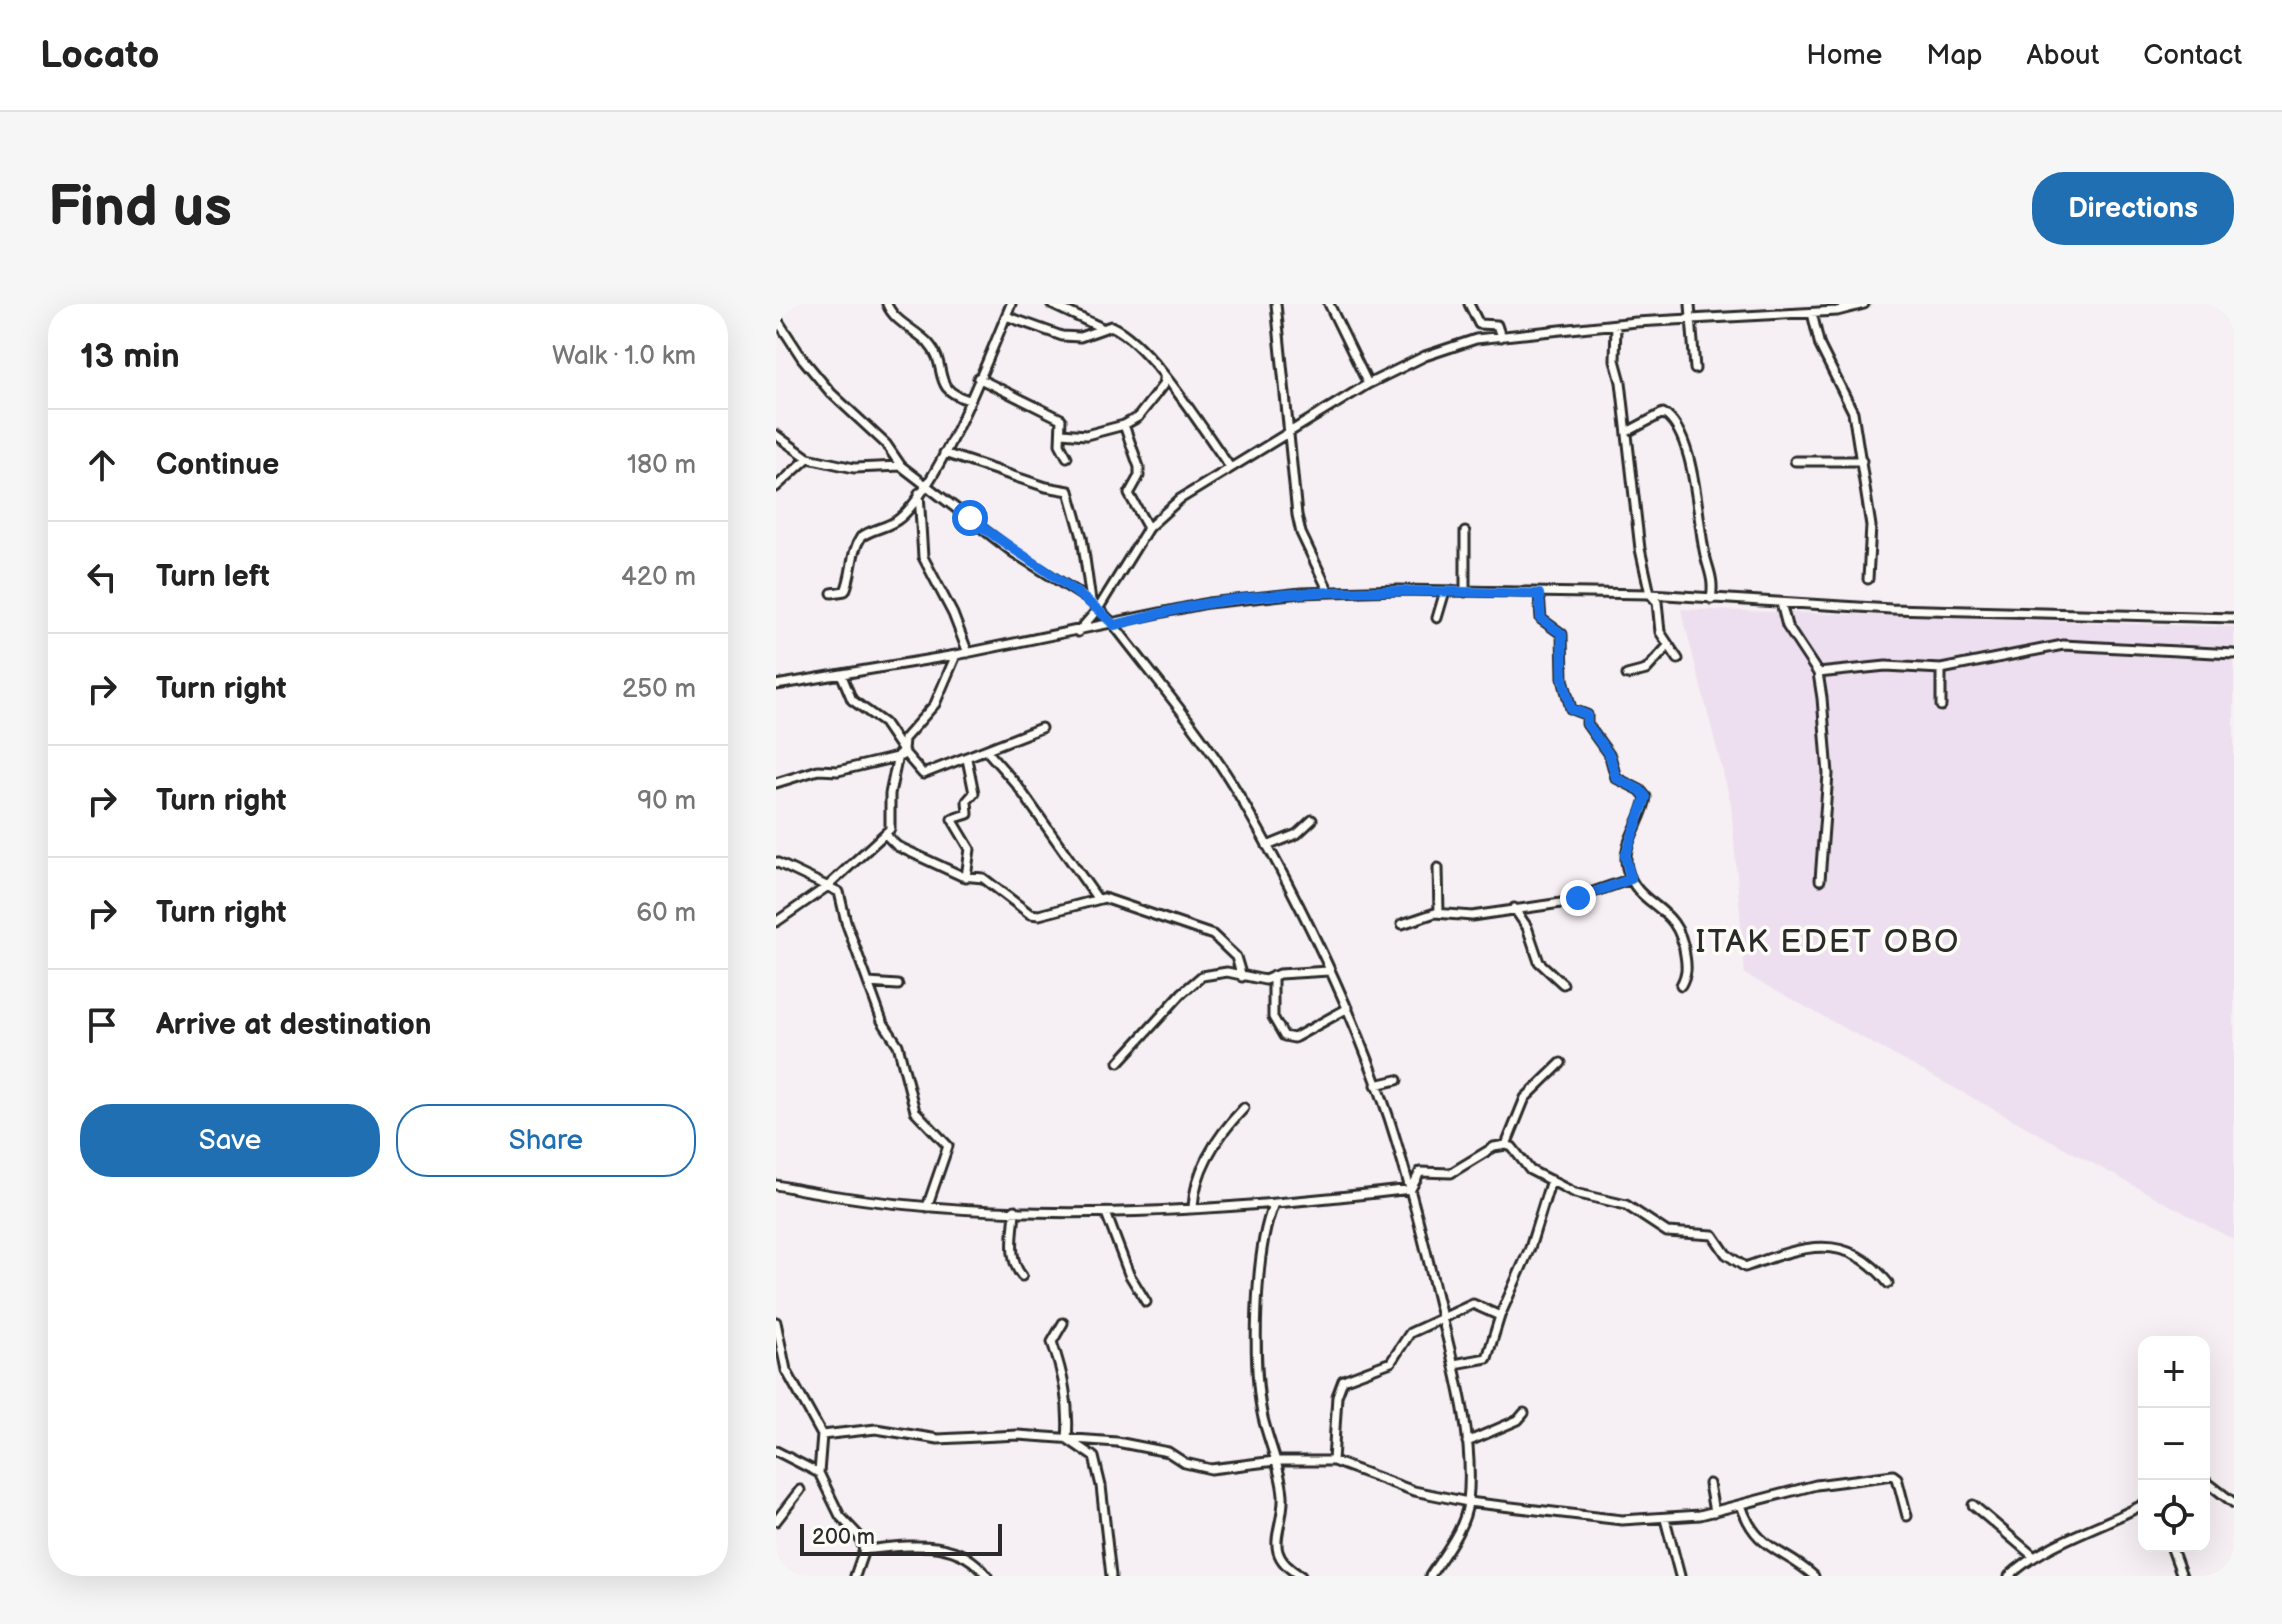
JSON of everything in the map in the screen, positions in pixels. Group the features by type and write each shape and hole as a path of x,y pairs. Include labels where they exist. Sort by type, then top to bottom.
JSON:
{"street":[{"path":"887,304 910,331 929,344 946,389 952,395 969,400"},
{"path":"832,593 845,591 848,586 850,566 861,537 900,518 913,506 944,453 1011,304"},
{"path":"1051,304 1100,327"},
{"path":"1276,304 1301,533 1329,592"},
{"path":"1329,304 1368,384"},
{"path":"1469,304 1479,324 1497,325 1501,337"},
{"path":"1690,304 1695,369"},
{"path":"1078,632 1098,609 1148,528 1180,499 1368,384 1448,346 1616,324 1812,313 1864,304"},
{"path":"1812,313 1820,346 1853,412 1871,526 1868,579"},
{"path":"1006,316 1062,336 1080,337 1100,327 1111,326 1133,338 1194,411 1198,423 1230,467"},
{"path":"776,318 802,358 831,393 886,444 901,466 1014,553 1091,601 1114,625 1238,792 1267,846 1348,1008 1376,1085 1411,1189 1454,1364 1467,1442 1468,1502 1456,1535 1430,1576"},
{"path":"1616,324 1615,360 1627,432 1640,549 1650,594 1657,602 1660,632 1667,647 1678,659"},
{"path":"978,378 1061,419 1060,444 1067,457"},
{"path":"1062,433 1086,435 1124,425 1138,417 1163,385 1164,378"},
{"path":"1627,432 1663,413 1668,415 1686,446 1702,522 1704,550 1713,577 1711,599"},
{"path":"1124,425 1139,467 1139,476 1129,494 1148,528"},
{"path":"776,435 808,458 854,468 901,466"},
{"path":"944,453 1046,487 1069,491 1082,537 1091,601"},
{"path":"776,487 808,458"},
{"path":"1795,461 1862,461"},
{"path":"919,492 923,557 953,614 968,653"},
{"path":"1465,532 1465,592"},
{"path":"1437,618 1445,591"},
{"path":"776,685 968,653 1208,603 1329,592 1650,594 1781,603 2234,618"},
{"path":"1539,594 1541,619 1562,634 1563,679 1571,709 1587,715 1587,724 1610,756 1616,778 1640,790 1646,797 1625,856 1631,879 1641,895 1662,908 1683,932 1687,969 1681,985"},
{"path":"1781,603 1787,626 1818,673 1828,774 1820,880"},
{"path":"1818,673 1886,666 1941,669 2063,645 2234,654"},
{"path":"1627,675 1646,670 1667,647"},
{"path":"776,922 828,886 886,835 892,820 890,794 903,755 904,739 935,704 956,655"},
{"path":"1941,669 1941,706"},
{"path":"842,676 852,700 884,723 903,755 926,775 1041,728"},
{"path":"987,751 1017,785 1097,898"},
{"path":"776,783 818,770 838,771 869,766 903,755"},
{"path":"966,877 970,849 952,819 968,814 967,801 974,793 967,759"},
{"path":"1267,846 1297,834 1312,820"},
{"path":"886,835 897,846 966,877 983,878 1030,914 1039,915 1097,898 1213,935 1236,957 1242,977"},
{"path":"874,845 897,846"},
{"path":"776,862 839,892 846,922 882,1021 898,1045 915,1111 948,1146 945,1163 927,1207"},
{"path":"1438,868 1439,913"},
{"path":"1402,924 1439,913 1462,917 1561,903 1631,879"},
{"path":"1514,908 1527,927 1539,962 1563,984"},
{"path":"1119,1062 1196,980 1221,971 1265,980 1273,976 1329,971"},
{"path":"1273,976 1273,1017 1284,1036 1294,1038 1348,1008"},
{"path":"868,983 898,985"},
{"path":"1506,1145 1525,1098 1561,1063"},
{"path":"1376,1085 1397,1080"},
{"path":"1193,1207 1194,1189 1216,1139 1244,1108"},
{"path":"1411,1189 1420,1172 1451,1173 1494,1147 1506,1145 1512,1147 1527,1168 1575,1193 1626,1205 1667,1232 1713,1235 1726,1254 1745,1267 1800,1247 1844,1248 1880,1272 1888,1283"},
{"path":"1454,1364 1478,1360 1490,1354 1500,1316 1530,1248 1551,1180"},
{"path":"776,1185 927,1207 1106,1213 1273,1206 1411,1189"},
{"path":"1273,1206 1258,1302 1258,1391 1283,1496 1275,1544 1278,1557 1301,1576"},
{"path":"1015,1210 1011,1249 1014,1265 1022,1276"},
{"path":"1106,1213 1129,1274 1146,1302"},
{"path":"1333,1461 1337,1396 1343,1380 1391,1362 1410,1333 1442,1316 1458,1314 1473,1304 1500,1316"},
{"path":"776,1322 786,1370 822,1435 819,1473 840,1516 859,1536 864,1550 855,1576"},
{"path":"1063,1323 1052,1342 1063,1375 1069,1419 1067,1439"},
{"path":"1467,1442 1518,1420 1524,1413"},
{"path":"822,1435 876,1429 938,1439 1018,1435 1117,1442 1168,1452 1185,1463 1211,1469 1275,1461 1333,1461 1414,1491 1468,1502 1585,1518 1665,1519 1714,1512 1816,1485 1893,1475 1897,1478 1907,1516"},
{"path":"1067,1439 1094,1457 1101,1486 1111,1576"},
{"path":"776,1451 819,1473"},
{"path":"1709,1484 1714,1512"},
{"path":"2210,1485 2234,1503"},
{"path":"776,1521 800,1490"},
{"path":"1741,1505 1747,1524 1762,1543 1810,1575"},
{"path":"1973,1505 2032,1555"},
{"path":"2009,1576 2032,1555 2138,1507"},
{"path":"1665,1519 1680,1576"},
{"path":"864,1550 931,1543 976,1562 987,1576"},
{"path":"2173,1552 2182,1576"}],"shaded area":[{"path":"1681,609 2234,627 2234,1240 1745,974 1731,803"}],"district":[{"name":"ITAK EDET OBO","path":"1828,941"}],"route":[{"path":"970,518 1014,553 1052,578 1070,585 1114,625 1208,603 1301,593 1399,590 1539,594 1541,619 1562,634 1563,679 1571,709 1587,715 1587,724 1600,738 1604,752 1610,756 1616,778 1640,790 1646,797 1625,856 1631,879 1578,898"}]}
